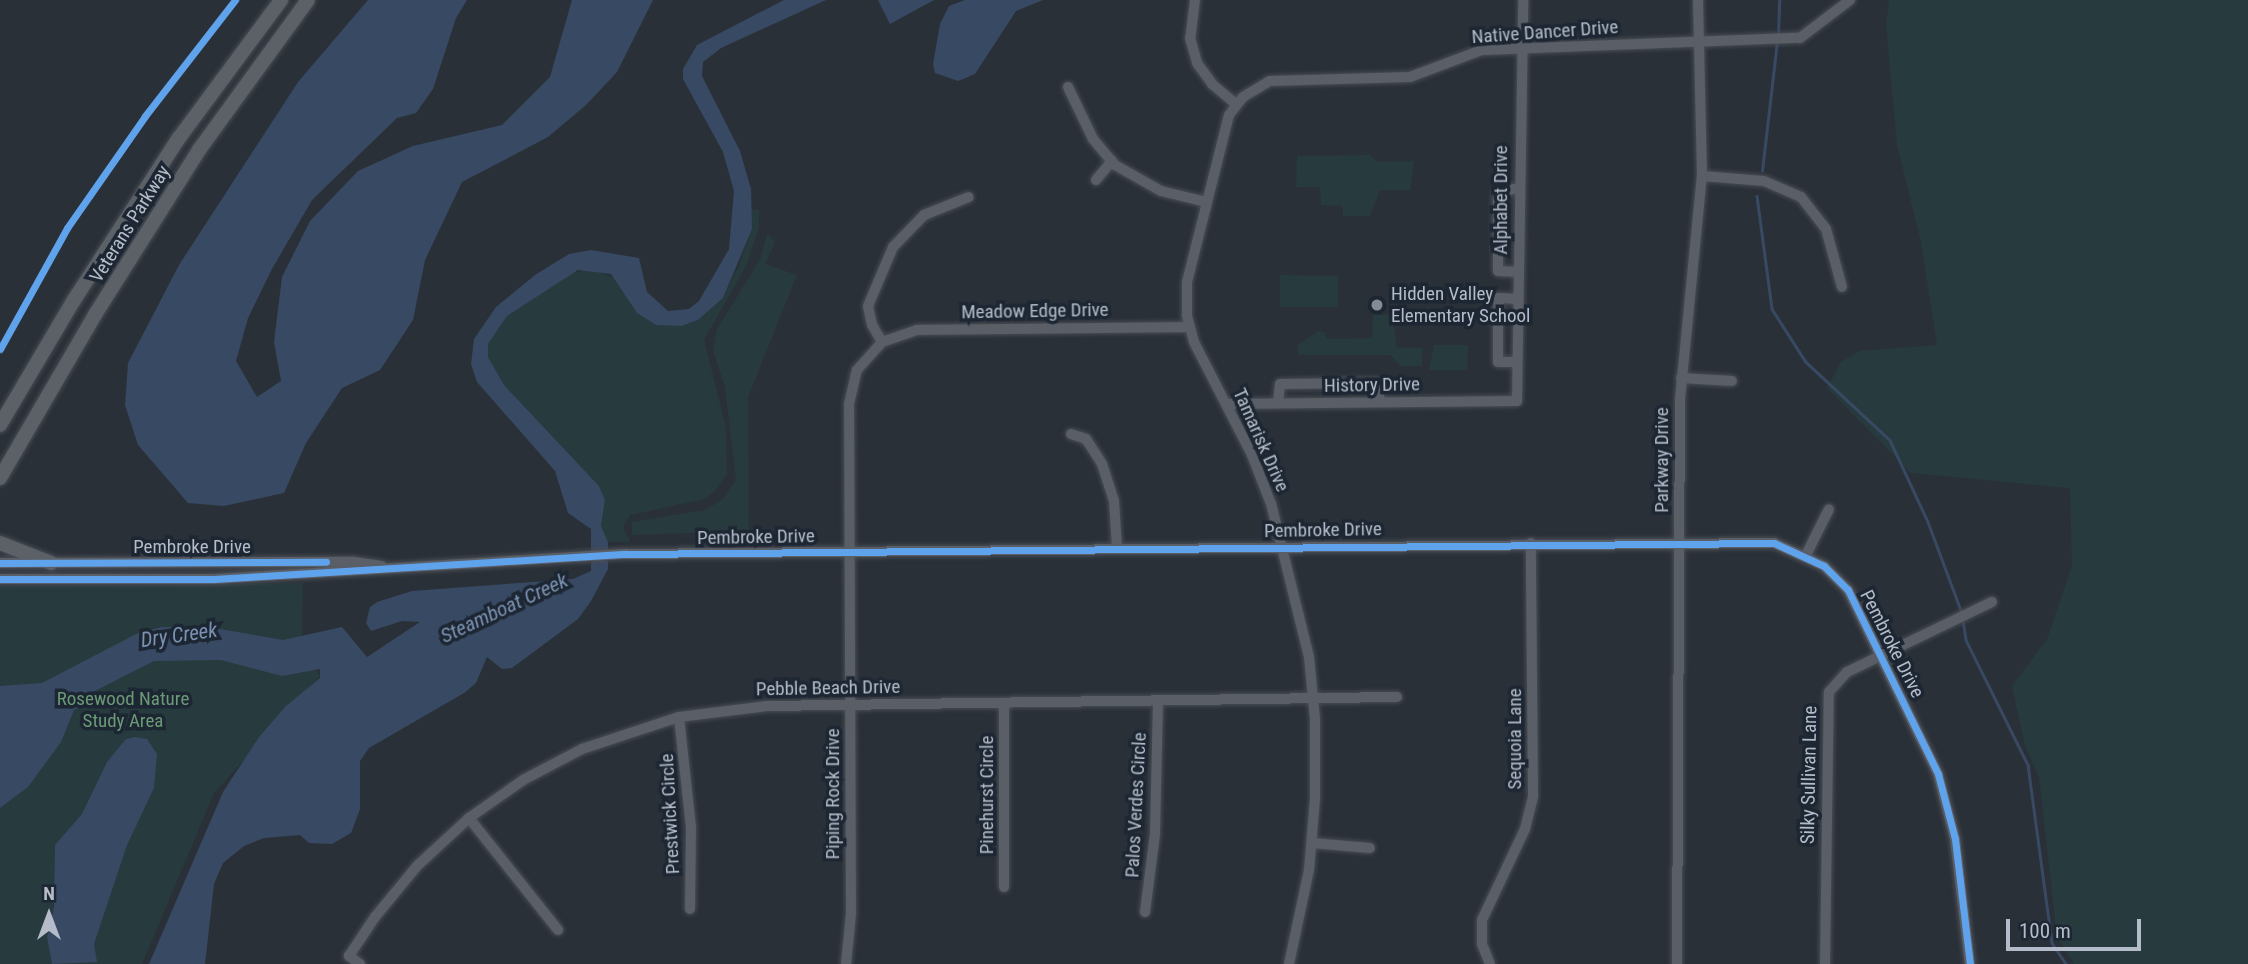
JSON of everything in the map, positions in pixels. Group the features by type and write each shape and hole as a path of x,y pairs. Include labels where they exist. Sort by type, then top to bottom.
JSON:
{"main road":[{"name":"Veterans Parkway","path":"0,425 74,300 179,138 281,0"},
{"name":"Veterans Parkway","path":"0,478 96,313 199,150 308,0"},
{"path":"0,543 51,563"}],"street":[{"path":"1195,0 1190,38 1197,63 1212,84 1236,104"},
{"name":"Alphabet Drive","path":"1517,401 1519,48 1523,0"},
{"name":"Parkway Drive","path":"1677,964 1681,378 1702,176 1698,0"},
{"name":"Native Dancer Drive","path":"1236,104 1255,87 1280,78 1410,76 1468,53 1519,48 1800,38 1850,0"},
{"path":"1068,87 1093,139 1112,161 1144,184 1206,202"},
{"name":"Tamarisk Drive","path":"1236,104 1223,127 1187,282 1189,327 1252,455 1284,546 1301,614 1314,699 1312,843 1289,964"},
{"path":"1096,180 1112,161"},
{"path":"1702,176 1764,181 1801,198 1826,229 1842,287"},
{"path":"1518,188 1498,192 1498,271 1518,272"},
{"path":"882,342 868,306 893,247 924,215 969,197"},
{"path":"1517,299 1499,299 1498,336 1498,362 1517,362"},
{"name":"Meadow Edge Drive","path":"882,342 917,330 1189,327"},
{"name":"Piping Rock Drive","path":"846,964 851,704 849,395 857,370 882,342"},
{"path":"1681,378 1732,381"},
{"path":"1278,403 1280,384 1377,383 1380,402"},
{"name":"History Drive","path":"1227,404 1517,401"},
{"path":"1070,434 1086,439 1102,464 1114,501 1117,548"},
{"path":"1806,555 1829,509"},
{"name":"Pembroke Drive","path":"0,579 214,579 626,554 1757,541 1806,555 1848,590 1882,655 1946,795 1970,964"},
{"name":"Sequoia Lane","path":"1490,964 1482,944 1482,920 1525,829 1533,796 1531,543"},
{"name":"Pembroke Drive","path":"0,563 354,562 384,567"},
{"name":"Silky Sullivan Lane","path":"1825,964 1826,702 1840,677 1992,602"},
{"name":"Pebble Beach Drive","path":"360,964 349,956 394,891 468,818 562,759 614,736 679,717 767,706 1397,696"},
{"name":"Palos Verdes Circle","path":"1145,912 1155,834 1158,701"},
{"name":"Pinehurst Circle","path":"1004,703 1004,887"},
{"name":"Prestwick Circle","path":"679,717 691,827 690,909"},
{"path":"468,818 558,930"},
{"path":"1312,843 1370,848"}],"green space":[{"path":"1889,0 2248,0 2248,964 2074,964 2057,937 2039,777 2025,746 2012,686 2047,639 2072,566 2070,488 1911,473 1827,388 1841,362 1860,351 1937,345 1921,242 1897,145 1886,25"},
{"path":"1370,155 1377,162 1414,161 1410,190 1380,190 1370,216 1343,216 1343,206 1321,205 1320,187 1296,187 1297,156"},
{"path":"750,210 759,210 759,228 745,268 704,340 726,428 727,473 715,491 704,499 630,515 623,527 630,542 608,542 601,526 605,501 599,486 504,385 488,357 487,344 507,316 525,301 564,275 590,269 617,279 637,313 656,325 681,326 698,320 723,298 739,265 752,229"},
{"path":"767,234 775,242 765,264 797,275 748,397 749,531 632,535 632,522 705,510 723,499 736,480 725,387 713,351 717,329 760,260"},
{"path":"1280,275 1338,276 1338,307 1280,307"},
{"path":"1373,315 1392,315 1397,348 1423,348 1422,366 1401,366 1390,355 1299,355 1297,346 1318,331 1325,333 1326,339 1372,338"},
{"path":"1434,345 1468,345 1467,370 1429,370"},
{"name":"Rosewood Nature Study Area","path":"303,583 302,645 320,676 214,793 142,964 0,964 0,586"}],"water":[{"path":"368,0 467,0 456,18 433,89 416,113 397,118 312,200 272,269 248,318 236,361 257,397 281,381 274,342 282,277 310,221 358,171 413,146 502,125 550,77 572,0 653,0 617,72 586,105 548,137 462,182 425,260 413,320 380,370 342,388 306,443 284,493 224,506 188,503 138,445 125,405 128,363 179,265 298,82"},
{"path":"784,0 826,0 721,48 703,62 702,76 740,151 751,189 752,229 723,298 698,320 681,326 656,325 637,313 611,274 578,270 507,316 488,344 488,357 504,385 599,486 605,500 601,526 608,542 608,569 591,601 578,619 512,668 502,669 487,657 476,683 464,693 369,748 360,761 360,809 351,833 332,844 309,843 300,835 264,838 244,846 223,863 214,884 205,964 149,964 223,792 259,737 286,706 320,678 320,669 282,676 221,660 154,661 91,693 88,703 74,710 61,742 28,787 0,808 0,686 42,683 138,633 162,627 209,627 283,640 342,627 367,657 420,622 402,621 371,631 366,623 370,607 377,602 412,591 573,579 591,571 591,529 568,513 555,471 477,382 471,364 474,339 496,307 535,275 569,254 591,250 639,258 647,292 668,311 689,309 699,301 729,249 734,191 723,152 683,79 683,69 697,45"},
{"path":"878,0 934,0 890,24"},
{"path":"965,0 1043,0 1016,11 975,74 958,81 935,73 933,64 940,24 949,6"},
{"path":"126,739 147,739 157,754 154,788 127,845 94,944 97,962 52,964 47,937 54,908 55,845 82,814 107,762"}],"waterway":[{"path":"1778,36 1779,0"},
{"path":"1762,171 1777,42"},
{"path":"1757,196 1772,309 1806,362 1890,440 1928,522 1962,613"},
{"path":"1963,620 1966,640 2028,765 2052,943 2066,964"}],"cycle path":[{"path":"0,349 67,228 145,116 235,0"},
{"path":"0,579 214,579 626,554 1774,543 1824,566 1848,590 1938,774 1955,839 1970,964"},
{"path":"0,563 326,562"}],"place":[{"name":"Hidden Valley Elementary School","path":"1377,305"}],"water label":[{"name":"Steamboat Creek","path":"504,608"},
{"name":"Dry Creek","path":"179,635"}]}
